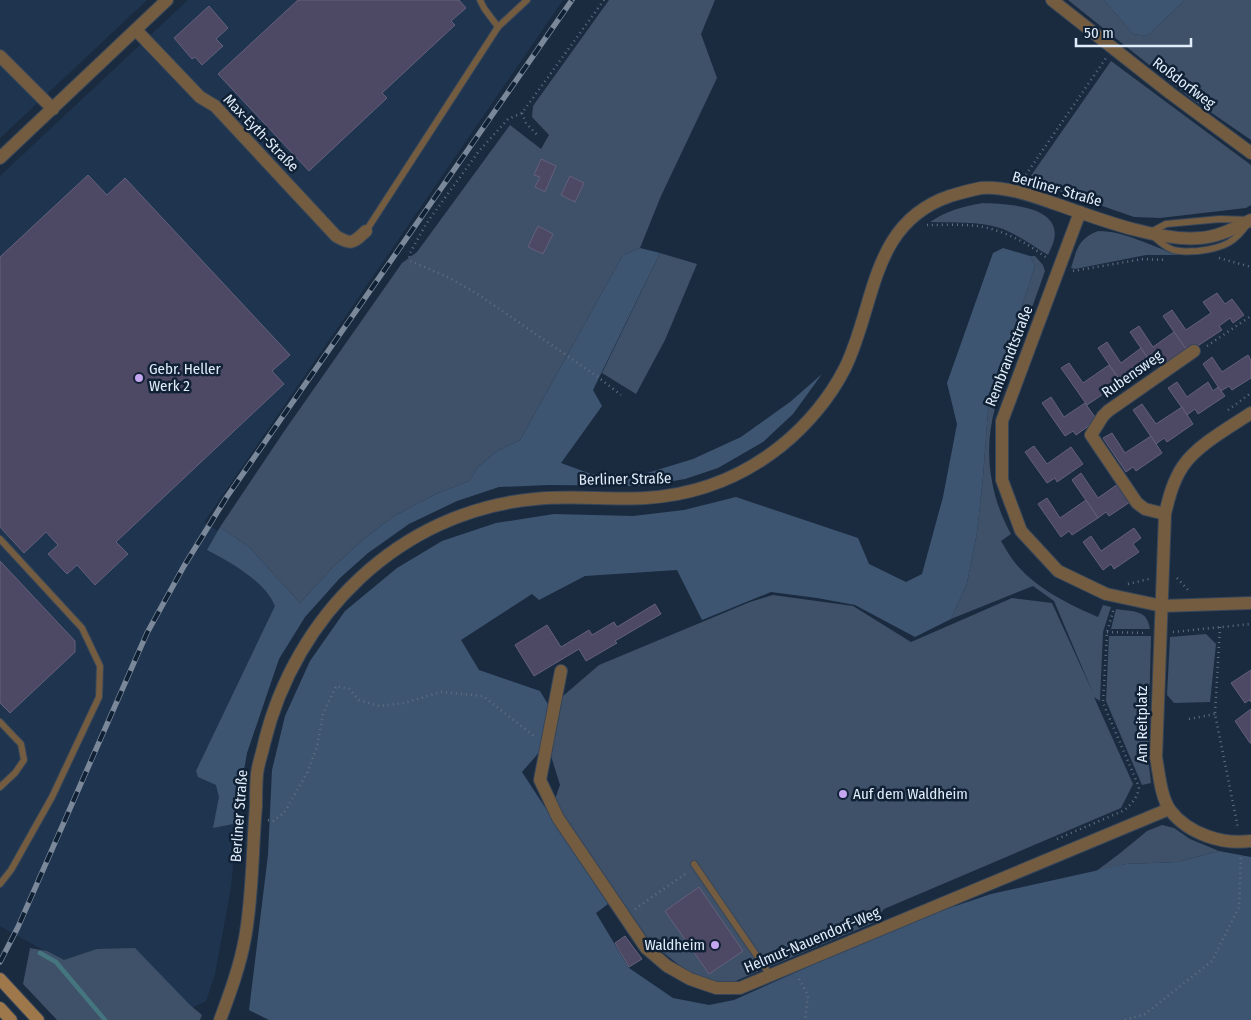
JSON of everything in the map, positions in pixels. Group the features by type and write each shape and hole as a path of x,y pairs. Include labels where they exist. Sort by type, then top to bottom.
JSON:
{"street":[{"path":"0,158 167,0"},
{"name":"Roßdorfweg","path":"1052,0 1170,93 1251,153"},
{"name":"Max-Eyth-Straße","path":"136,30 200,97 215,106 336,236 347,242 355,241 366,231"},
{"path":"0,56 53,109"},
{"name":"Berliner Straße","path":"220,1020 238,970 245,938 250,904 257,774 270,718 288,676 307,642 331,607 366,573 404,544 442,524 482,508 501,503 544,498 643,498 680,494 718,484 740,474 761,461 799,430 836,383 846,365 863,319 877,271 893,239 918,213 950,196 984,188 1014,191 1080,212 1175,238 1198,239 1217,236 1250,220"},
{"name":"Rembrandtstraße","path":"1080,212 1002,421 1002,480 1021,531 1058,571 1106,594 1162,606 1251,604"},
{"name":"Rubensweg","path":"1165,514 1145,509 1137,503 1090,435 1108,411 1194,351"},
{"path":"1162,606 1165,514 1170,492 1184,466 1207,443 1251,413"},
{"name":"Am Reitplatz","path":"1162,606 1156,757 1160,784 1170,809 1190,829 1215,838 1246,842"},
{"name":"Helmut-Nauendorf-Weg","path":"561,671 540,780 558,818 646,948 666,966 716,988 740,988 1170,809"},
{"path":"0,979 38,1020"},
{"path":"0,1008 11,1020"}],"lane":[{"path":"480,0 498,27"},
{"path":"366,231 498,27 527,0"},
{"path":"1149,232 1166,224 1178,222 1220,218 1250,220"},
{"path":"0,539 82,628 100,666 99,697 52,797 11,870 0,884"},
{"path":"0,722 21,744 24,760 15,773 0,787"},
{"path":"695,866 770,975"}],"path":[{"path":"604,0 522,113 508,119 479,151 426,224 409,255 410,261 450,278 479,295 621,395"},
{"path":"1030,169 1101,66"},
{"path":"522,113 526,123 539,137"},
{"path":"1230,261 1251,267"},
{"path":"1194,351 1202,349 1251,316"},
{"path":"1055,840 1124,810 1133,802 1138,794 1139,787 1103,703 1107,632 1121,586 1162,577 1178,578 1192,594"},
{"path":"1107,632 1161,633 1251,624"},
{"path":"1125,1020 1145,1014 1212,961 1239,907 1246,842 1215,714 1220,627"},
{"path":"273,821 284,813 307,773 317,747 323,714 336,686 348,689 359,700 379,706 404,702 442,692 483,696 547,746"},
{"path":"1189,719 1215,714"},
{"path":"623,916 695,866"},
{"path":"793,966 808,995 805,1020"}],"shaded area":[{"path":"0,0 147,0 0,138"},
{"path":"188,0 563,0 204,522 247,549 291,605 241,770 231,887 215,974 206,1001 185,1011 63,961 0,926 0,176"},
{"path":"609,0 715,0 701,34 717,78 661,196 640,248 623,255 520,440 497,451 478,467 469,481 436,494 394,516 365,538 333,567 300,603 249,547 220,527 285,430 402,263 417,252 510,125 541,149 549,135 532,117 533,106"},
{"path":"1068,0 1104,0 1133,34 1147,36 1185,0 1251,0 1251,140 1193,100"},
{"path":"1104,0 1185,0 1147,36 1133,34"},
{"path":"1111,61 1251,165 1251,205 1246,208 1160,218 1134,217 1028,180"},
{"path":"983,203 1017,206 1041,213 1054,228 1054,240 1048,255 1000,228 974,223 930,222 955,210"},
{"path":"1098,231 1130,237 1180,255 1146,255 1075,269 1071,268 1079,245 1086,237"},
{"path":"640,248 660,253 593,390 602,406 561,463 591,474 644,474 693,459 741,437 790,402 822,374 793,414 763,442 718,468 685,479 643,486 549,485 499,487 457,501 409,524 368,553 340,578 305,617 279,659 247,753 241,787 238,823 213,828 219,797 216,785 198,777 196,771 275,606 270,597 255,580 236,566 207,550 220,527 249,547 300,603 333,567 365,538 394,516 436,494 469,481 478,467 497,451 520,440 623,255"},
{"path":"1003,248 1030,256 1035,266 988,410 977,533 967,583 951,619 915,637 855,605 771,592 702,620 677,570 585,576 539,600 532,594 461,640 479,670 540,691 549,706 542,749 522,772 608,904 596,913 629,968 673,998 709,1005 734,1000 905,923 991,894 1126,864 1178,862 1219,851 1251,857 1251,1020 269,1020 249,1010 268,855 272,770 285,716 310,661 345,611 397,568 442,541 496,523 554,514 633,516 684,510 736,497 858,538 869,564 906,582 922,574 943,497 957,424 947,383 993,253"},
{"path":"660,253 697,264 665,340 636,394 602,373"},
{"name":"Auf dem Waldheim","path":"1030,256 1035,256 1043,265 1045,271 995,408 989,440 989,457 994,489 998,504 1011,534 1001,541 1024,573 1054,595 1098,617 1103,605 1111,607 1103,632 1100,701 1094,697 1133,784 1121,808 884,909 873,923 731,983 714,982 684,969 651,943 554,802 560,785 551,756 563,696 599,665 750,602 773,595 853,606 911,642 1012,598 1052,603 1093,693 1054,601 1033,586 951,619 967,583 977,533 988,410 1035,266"},
{"path":"1116,609 1134,611 1143,615 1150,629 1111,629"},
{"path":"1206,634 1216,644 1210,702 1174,703 1167,695 1170,637"},
{"path":"1109,636 1151,636 1148,757 1151,783 1142,785 1106,701"},
{"path":"1162,825 1174,828 1190,839 1219,851 1178,862 1126,864 1095,872 1147,831"},
{"path":"30,948 47,951 64,960 97,949 135,948 202,1015 200,1020 57,1020 23,984"}],"building":[{"path":"298,0 459,0 466,8 451,21 455,25 382,93 387,98 309,171 218,74"},
{"path":"209,6 228,28 216,39 223,46 202,65 195,57 192,59 174,38"},
{"path":"541,159 556,166 545,192 535,187 540,177 534,175"},
{"name":"Gebr. Heller Werk 2","path":"88,175 107,195 125,178 290,355 272,371 284,384 116,542 128,554 95,585 77,565 67,574 48,554 58,545 46,532 24,553 0,527 0,257"},
{"path":"570,176 584,183 575,202 561,195"},
{"path":"538,226 553,234 543,254 528,247"},
{"path":"1217,293 1225,304 1232,299 1244,315 1233,323 1230,318 1219,326 1222,330 1196,347 1194,344 1186,349 1163,316 1172,310 1186,330 1211,313 1203,302"},
{"path":"1139,326 1153,347 1174,332 1186,349 1165,364 1162,359 1153,366 1130,332"},
{"path":"1107,342 1121,363 1141,348 1153,366 1132,380 1129,376 1121,382 1098,348"},
{"path":"1248,355 1251,360 1251,378 1232,390 1229,386 1221,391 1203,364 1212,357 1222,372"},
{"path":"1069,363 1083,383 1109,365 1121,382 1087,405 1061,368"},
{"path":"1177,382 1187,397 1208,382 1213,391 1218,387 1225,396 1198,414 1195,409 1187,415 1168,388"},
{"path":"1051,397 1064,417 1085,403 1097,420 1076,435 1073,431 1065,436 1042,403"},
{"path":"1142,404 1156,424 1182,407 1193,424 1167,442 1164,438 1156,444 1133,410"},
{"path":"1112,433 1125,453 1151,436 1162,453 1136,471 1133,467 1126,472 1103,438"},
{"path":"1034,446 1047,464 1071,447 1083,464 1057,482 1055,478 1047,483 1025,452"},
{"path":"1081,473 1098,498 1118,484 1130,502 1109,516 1106,512 1098,518 1072,480"},
{"path":"1047,498 1060,518 1086,500 1098,518 1072,535 1069,531 1061,537 1038,504"},
{"path":"1134,528 1141,538 1133,544 1139,552 1114,569 1111,564 1103,570 1083,542 1091,536 1101,551"},
{"path":"0,561 75,641 75,652 10,713 0,703"},
{"path":"655,604 661,614 615,641 617,643 586,661 579,649 534,676 515,645 547,625 561,647 589,630 592,635 614,622 617,627"},
{"path":"1251,670 1251,702 1249,700 1245,703 1231,683"},
{"path":"1251,709 1251,743 1250,743 1235,721"},
{"path":"699,887 743,951 709,974 665,911"},
{"path":"625,936 642,959 629,967 615,943"}],"waterway":[{"path":"40,953 56,962 105,1020"}],"railway":[{"path":"0,962 18,927 147,633 184,566 226,498 572,0"}],"place":[{"name":"Gebr. Heller Werk 2","path":"139,378"},
{"name":"Auf dem Waldheim","path":"843,794"},
{"name":"Waldheim","path":"715,945"}]}
